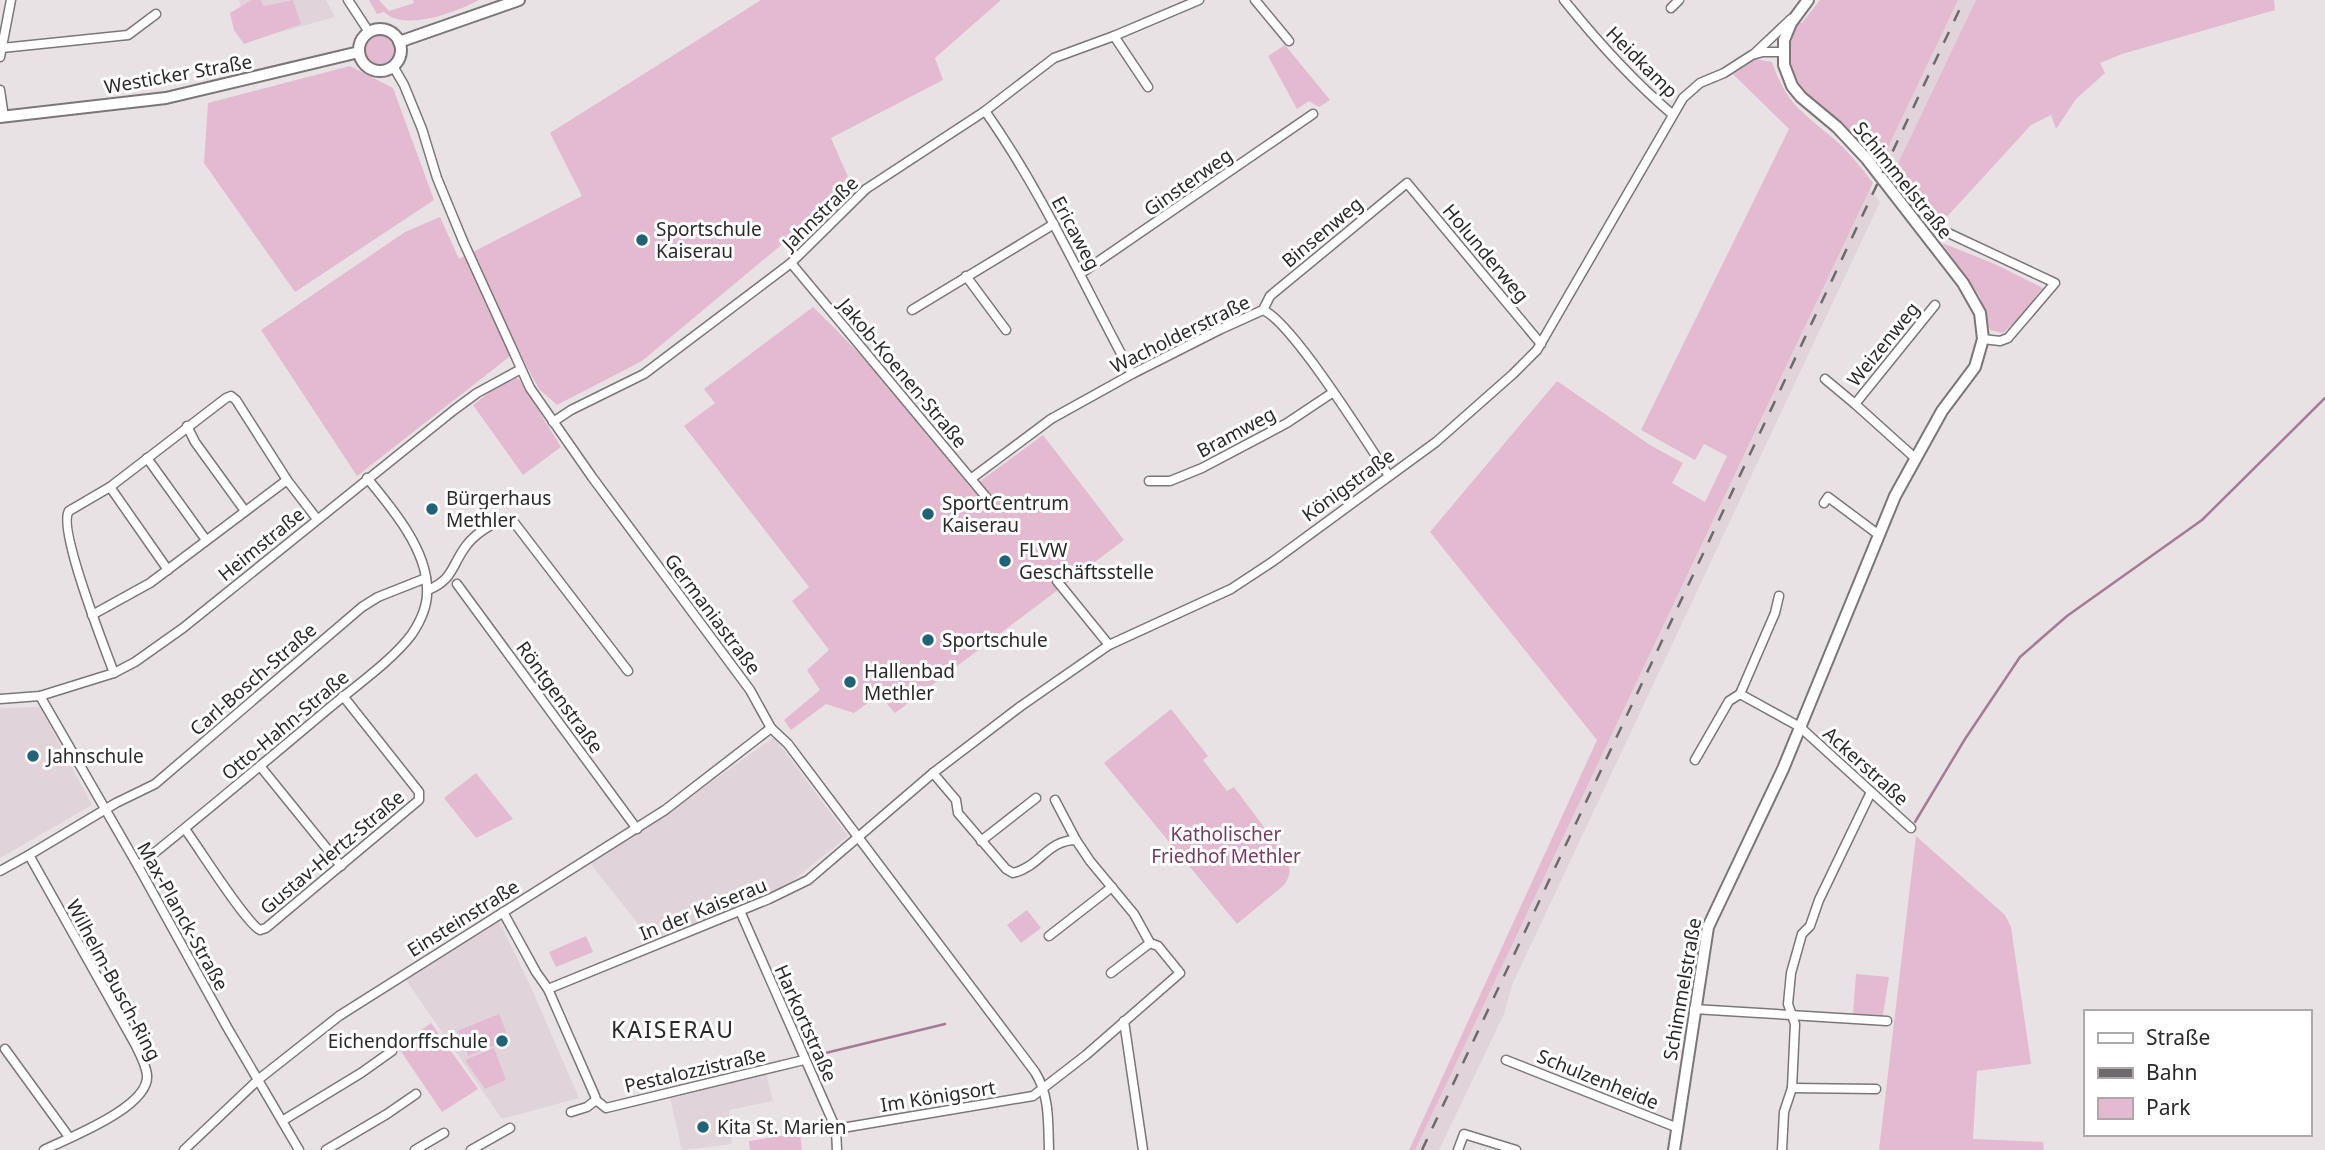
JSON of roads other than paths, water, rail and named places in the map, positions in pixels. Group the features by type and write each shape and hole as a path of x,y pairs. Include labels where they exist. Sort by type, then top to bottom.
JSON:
{"street":[{"path":"11,0 1,53 128,34 156,14"},
{"path":"348,0 369,32"},
{"path":"398,41 519,0"},
{"name":"Jahnstraße","path":"553,422 571,410 644,374 791,262 866,189 985,111 1054,58 1199,0"},
{"path":"1255,0 1289,41"},
{"name":"Heidkamp","path":"1564,0 1642,88 1672,114"},
{"path":"1671,8 1679,0"},
{"name":"Königstraße","path":"857,836 933,773 1021,706 1109,645 1242,583 1389,476 1471,412 1531,358 1541,344 1672,114 1691,89 1752,55 1796,15 1808,0"},
{"name":"Königstraße","path":"1752,55 1783,52 1787,32 1796,15"},
{"path":"382,30 395,36 398,41 400,55 393,66 373,70 363,63 359,52 361,41 369,32 382,30"},
{"path":"1114,36 1148,87"},
{"name":"Westicker Straße","path":"2,117 166,98 359,52"},
{"name":"Schimmelstraße","path":"1674,1150 1708,927 1783,769 1879,534 1915,458 1942,411 1975,368 1983,339 1980,313 1963,282 1866,158 1837,127 1791,86 1783,52"},
{"name":"Germaniastraße","path":"393,66 418,119 437,178 463,241 521,369 553,422 742,678 771,728 788,744 1035,1072 1044,1089 1049,1150"},
{"path":"0,90 2,117"},
{"name":"Ericaweg","path":"985,111 1011,148 1054,224 1132,374"},
{"name":"Ginsterweg","path":"1080,274 1313,114"},
{"name":"Holunderweg","path":"1407,183 1541,344"},
{"name":"Binsenweg","path":"1263,310 1270,296 1407,183"},
{"path":"912,310 1054,224"},
{"name":"Schimmelstraße","path":"1944,232 2055,283 2008,338 2000,341 1983,339"},
{"name":"Jakob-Koenen-Straße","path":"791,262 991,503"},
{"path":"966,276 1006,330"},
{"name":"Weizenweg","path":"1854,404 1935,305"},
{"name":"Wacholderstraße","path":"972,478 1051,419 1221,328 1263,310 1279,320 1389,476"},
{"name":"Heimstraße","path":"0,699 40,696 114,673 135,662 175,635 367,478 477,393 521,369"},
{"name":"Weizenweg","path":"1825,379 1915,458"},
{"name":"Bramweg","path":"1149,481 1170,481 1202,468 1276,429 1332,393"},
{"path":"114,673 92,615 65,519 74,508 110,487 187,426 231,396 287,480 317,519"},
{"path":"187,426 195,442 245,511"},
{"path":"147,458 206,540"},
{"name":"Otto-Hahn-Straße","path":"138,866 343,696 410,636 422,615 428,590 426,578 409,534 367,478"},
{"path":"92,615 132,595 287,480"},
{"path":"110,487 168,570"},
{"path":"1824,503 1828,497 1879,534"},
{"path":"428,590 450,576 471,540 501,520 513,521 628,671"},
{"name":"Carl-Bosch-Straße","path":"105,810 155,784 175,769 362,607 390,591 426,578"},
{"path":"1057,581 1109,645"},
{"name":"Röntgenstraße","path":"457,584 637,829"},
{"path":"1695,760 1729,701 1741,694 1776,613 1779,596"},
{"path":"1741,694 1800,727"},
{"name":"Max-Planck-Straße","path":"40,696 299,1150"},
{"name":"Gustav-Hertz-Straße","path":"185,829 260,930 266,928 341,866 419,800 420,796 343,696"},
{"name":"Ackerstraße","path":"1800,727 1911,828"},
{"name":"Einsteinstraße","path":"184,1150 259,1079 369,995 637,829 683,797 771,728"},
{"path":"260,766 341,866"},
{"path":"933,773 956,800 958,813 1006,869 1013,873 1023,871 1062,840 1076,840"},
{"path":"1782,1150 1784,1112 1792,1088 1795,1024 1788,1004 1791,973 1802,934 1810,926 1819,900 1871,792"},
{"path":"981,841 1036,798"},
{"path":"1044,1089 1180,973 1158,946 1150,943 1134,914 1090,861 1055,800"},
{"path":"0,871 105,810"},
{"name":"In der Kaiserau","path":"548,989 786,892 808,880 857,836"},
{"name":"Wilhelm-Busch-Ring","path":"29,855 135,1044 148,1077 138,1098 121,1111 44,1150"},
{"path":"1049,936 1112,887"},
{"name":"Harkortstraße","path":"740,911 836,1129 837,1150"},
{"path":"503,912 548,989 596,1101 571,1112"},
{"path":"1111,973 1150,943"},
{"path":"1694,1009 1886,1021"},
{"path":"1124,1020 1143,1150"},
{"path":"5,1049 69,1137"},
{"path":"282,1121 392,1051"},
{"name":"Pestalozzistraße","path":"596,1101 606,1108 804,1060"},
{"name":"Schulzenheide","path":"1506,1060 1678,1128"},
{"path":"1792,1088 1876,1089"},
{"name":"Im Königsort","path":"836,1129 1034,1096 1044,1089"},
{"path":"326,1150 416,1094"},
{"path":"471,1150 510,1128"},
{"path":"415,1150 444,1133"},
{"path":"1458,1150 1464,1134 1500,1148 1516,1150"}],"waterway":[{"path":"1915,822 1965,739 2020,657 2067,616 2202,520 2325,398"},
{"path":"809,1057 945,1024"}],"railway":[{"path":"1422,1150 1964,0"}],"place":[{"name":"Sportschule Kaiserau","path":"642,240"},
{"name":"Bürgerhaus Methler","path":"432,509"},
{"name":"SportCentrum Kaiserau","path":"928,514"},
{"name":"FLVW Geschäftsstelle","path":"1005,561"},
{"name":"Sportschule","path":"928,640"},
{"name":"Hallenbad Methler","path":"850,682"},
{"name":"Jahnschule","path":"33,756"},
{"name":"Eichendorffschule","path":"502,1041"},
{"name":"Kita St. Marien","path":"703,1127"}],"district":[{"name":"KAISERAU","path":"673,1029"}],"park label":[{"name":"Katholischer Friedhof Methler","path":"1226,845"}]}
